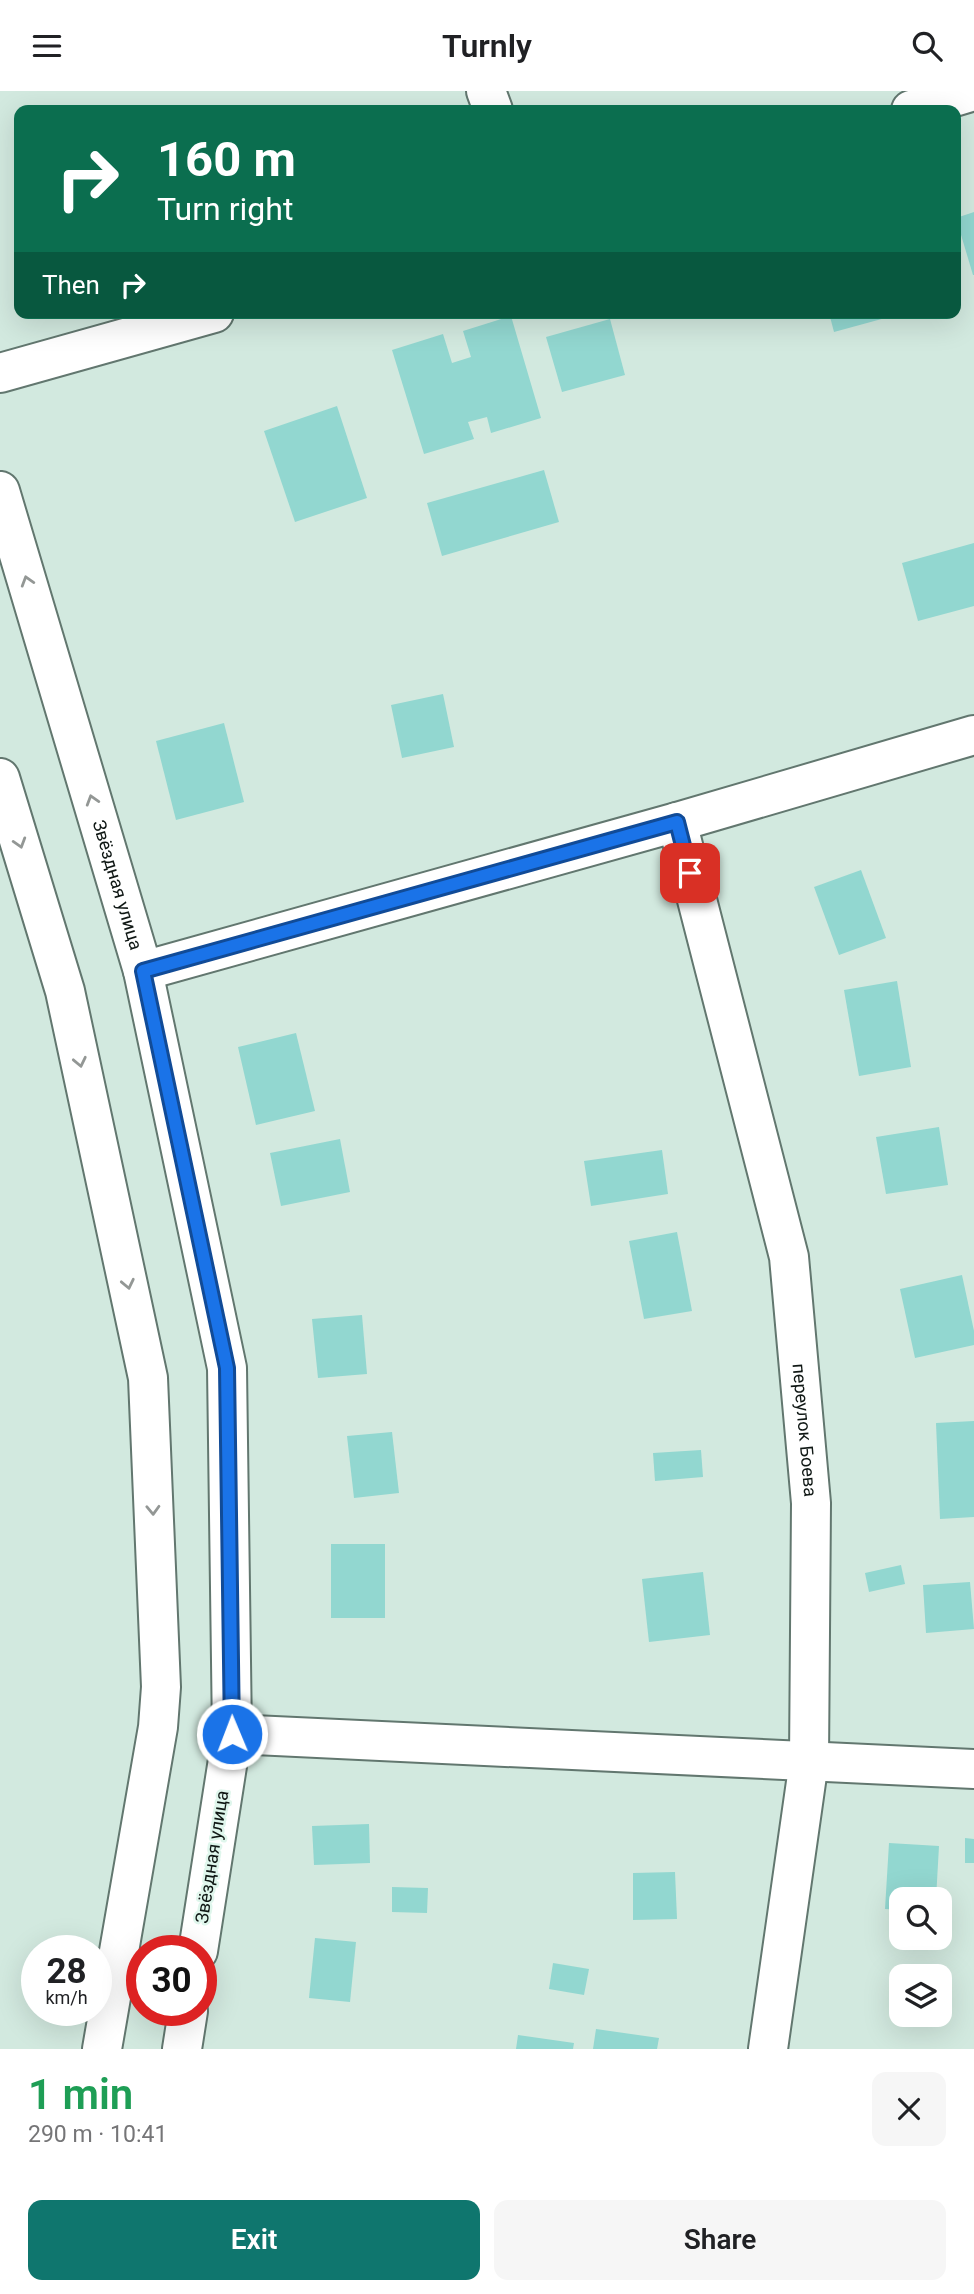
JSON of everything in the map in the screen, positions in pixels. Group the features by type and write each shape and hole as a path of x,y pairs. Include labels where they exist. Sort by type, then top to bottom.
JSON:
{"street":[{"path":"928,105 974,91"},
{"path":"0,373 193,319"},
{"name":"Звёздная улица","path":"0,491 143,971 227,1368 232,1734 201,1935"},
{"path":"143,971 677,822 974,735"},
{"path":"0,778 65,991 148,1378 160,1687 159,1727 102,2049"},
{"name":"переулок Боева","path":"677,822 789,1257 811,1503 809,1761 768,2049"},
{"path":"232,1734 974,1769"},
{"path":"182,2049 186,2026"}],"building":[{"path":"974,212 974,275 961,235 961,216"},
{"path":"501,319 512,319 541,418 491,433 487,417 468,422 474,439 424,454 392,350 443,334 452,363 471,357 463,331"},
{"path":"610,319 625,375 562,392 546,337"},
{"path":"831,319 882,319 834,332"},
{"path":"337,406 367,498 295,522 264,431"},
{"path":"544,470 559,522 442,556 427,503"},
{"path":"974,543 974,606 918,621 902,563"},
{"path":"443,694 454,747 402,758 391,705"},
{"path":"224,723 244,802 176,820 156,741"},
{"path":"861,870 886,938 839,955 814,887"},
{"path":"897,981 911,1067 859,1076 844,990"},
{"path":"296,1033 315,1111 256,1125 238,1047"},
{"path":"939,1127 948,1185 886,1194 876,1137"},
{"path":"340,1139 350,1192 281,1206 270,1153"},
{"path":"662,1150 668,1194 591,1206 584,1161"},
{"path":"677,1232 692,1311 644,1319 629,1241"},
{"path":"962,1275 974,1331 974,1345 915,1358 900,1289"},
{"path":"362,1315 367,1374 318,1378 312,1319"},
{"path":"974,1421 974,1517 940,1519 936,1423"},
{"path":"392,1432 399,1493 354,1498 347,1436"},
{"path":"701,1450 703,1477 655,1481 653,1453"},
{"path":"331,1544 385,1544 385,1618 331,1618"},
{"path":"901,1565 905,1584 869,1592 865,1573"},
{"path":"703,1572 710,1635 649,1642 642,1579"},
{"path":"970,1582 974,1629 926,1633 923,1585"},
{"path":"369,1824 370,1863 314,1865 312,1826"},
{"path":"965,1838 974,1839 974,1863 965,1863"},
{"path":"889,1843 939,1846 937,1887 889,1887 889,1909 885,1909"},
{"path":"675,1872 677,1919 633,1920 633,1873"},
{"path":"392,1887 428,1888 427,1913 392,1912"},
{"path":"315,1938 356,1942 350,2002 309,1998"},
{"path":"553,1963 589,1969 584,1995 549,1989"},
{"path":"596,2029 659,2038 657,2049 593,2049"},
{"path":"518,2035 574,2043 573,2049 516,2049"}],"route":[{"path":"232,1734 227,1368 143,971 677,822 690,873"}]}
